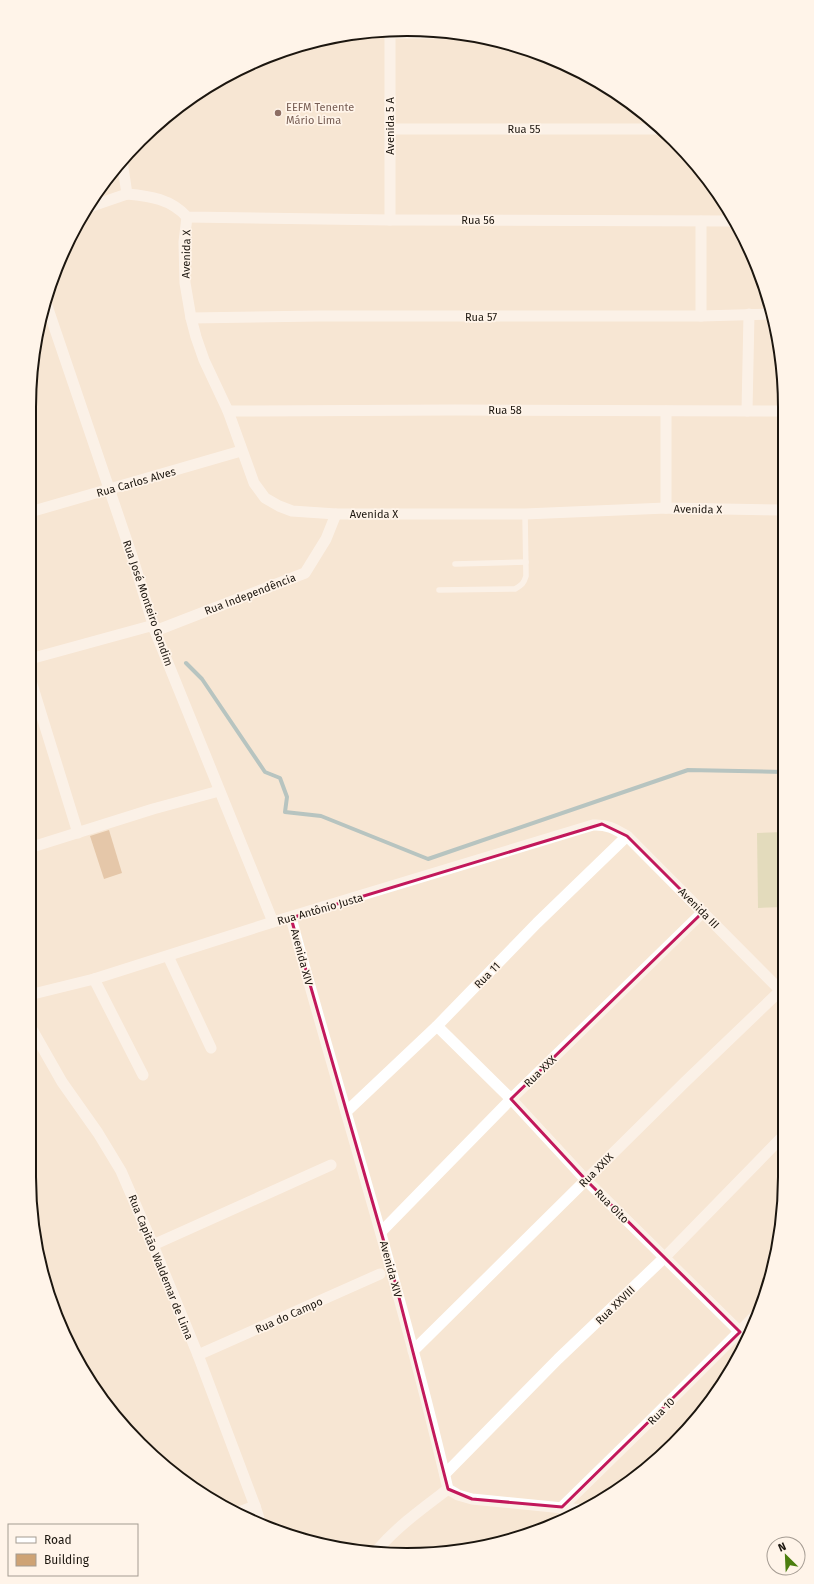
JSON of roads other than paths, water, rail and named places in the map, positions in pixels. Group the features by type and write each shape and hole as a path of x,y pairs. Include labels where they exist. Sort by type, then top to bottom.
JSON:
{"street":[{"name":"Avenida 5 A","path":"390,37 390,220"},
{"name":"Rua 55","path":"390,129 653,129"},
{"path":"123,168 127,194"},
{"path":"97,204 127,194 149,196 166,200 181,210 187,217"},
{"name":"Rua 56","path":"187,217 390,220 727,221"},
{"name":"Avenida X","path":"187,217 184,242 185,283 191,318 204,360 228,412 254,484 265,498 279,506 292,511 336,514 525,514 666,508 778,510"},
{"path":"701,221 701,316"},
{"name":"Rua José Monteiro Gondim","path":"49,311 155,628 219,791 273,922"},
{"path":"747,411 749,314"},
{"name":"Rua 57","path":"191,318 318,316 701,316 766,314"},
{"name":"Rua 58","path":"228,412 455,410 778,411"},
{"path":"666,411 666,508"},
{"name":"Rua Carlos Alves","path":"36,510 241,451"},
{"name":"Rua Independência","path":"36,658 155,628 305,573 326,539 336,514"},
{"path":"36,697 78,833"},
{"path":"36,846 153,809 219,791"},
{"name":"Rua Antônio Justa","path":"36,993 94,979 273,922 291,918 593,825 602,824 610,826"},
{"name":"Avenida III","path":"610,826 627,836 778,988"},
{"name":"Rua 11","path":"346,1112 437,1026 537,923 627,836"},
{"name":"Rua XXX","path":"381,1232 511,1099 703,912"},
{"name":"Avenida XIV","path":"291,918 381,1232 448,1489"},
{"path":"168,956 211,1048"},
{"path":"94,979 143,1075"},
{"name":"Rua XXIX","path":"413,1351 586,1180 778,996"},
{"name":"Rua Oito","path":"437,1026 511,1099 586,1180 740,1332"},
{"name":"Rua Capitão Waldemar de Lima","path":"36,1036 62,1082 98,1133 121,1171 198,1355 258,1517"},
{"name":"Rua XXVIII","path":"445,1474 558,1359 665,1257 778,1141"},
{"path":"153,1245 331,1165"},
{"name":"Rua do Campo","path":"198,1355 380,1274"},
{"name":"Rua 10","path":"562,1507 748,1324"},
{"path":"380,1547 389,1536 448,1489 458,1495 472,1500 573,1509"},
{"path":"244,1510 255,1506"}],"lane":[{"path":"439,590 515,588 521,586 524,581 526,562 525,514"},
{"path":"455,564 526,562"}],"waterway":[{"path":"186,663 202,679 265,772 280,778 287,797 285,812 321,816 428,859 688,770 778,772"}],"place":[{"name":"EEFM Tenente Mário Lima","path":"278,113"}]}
